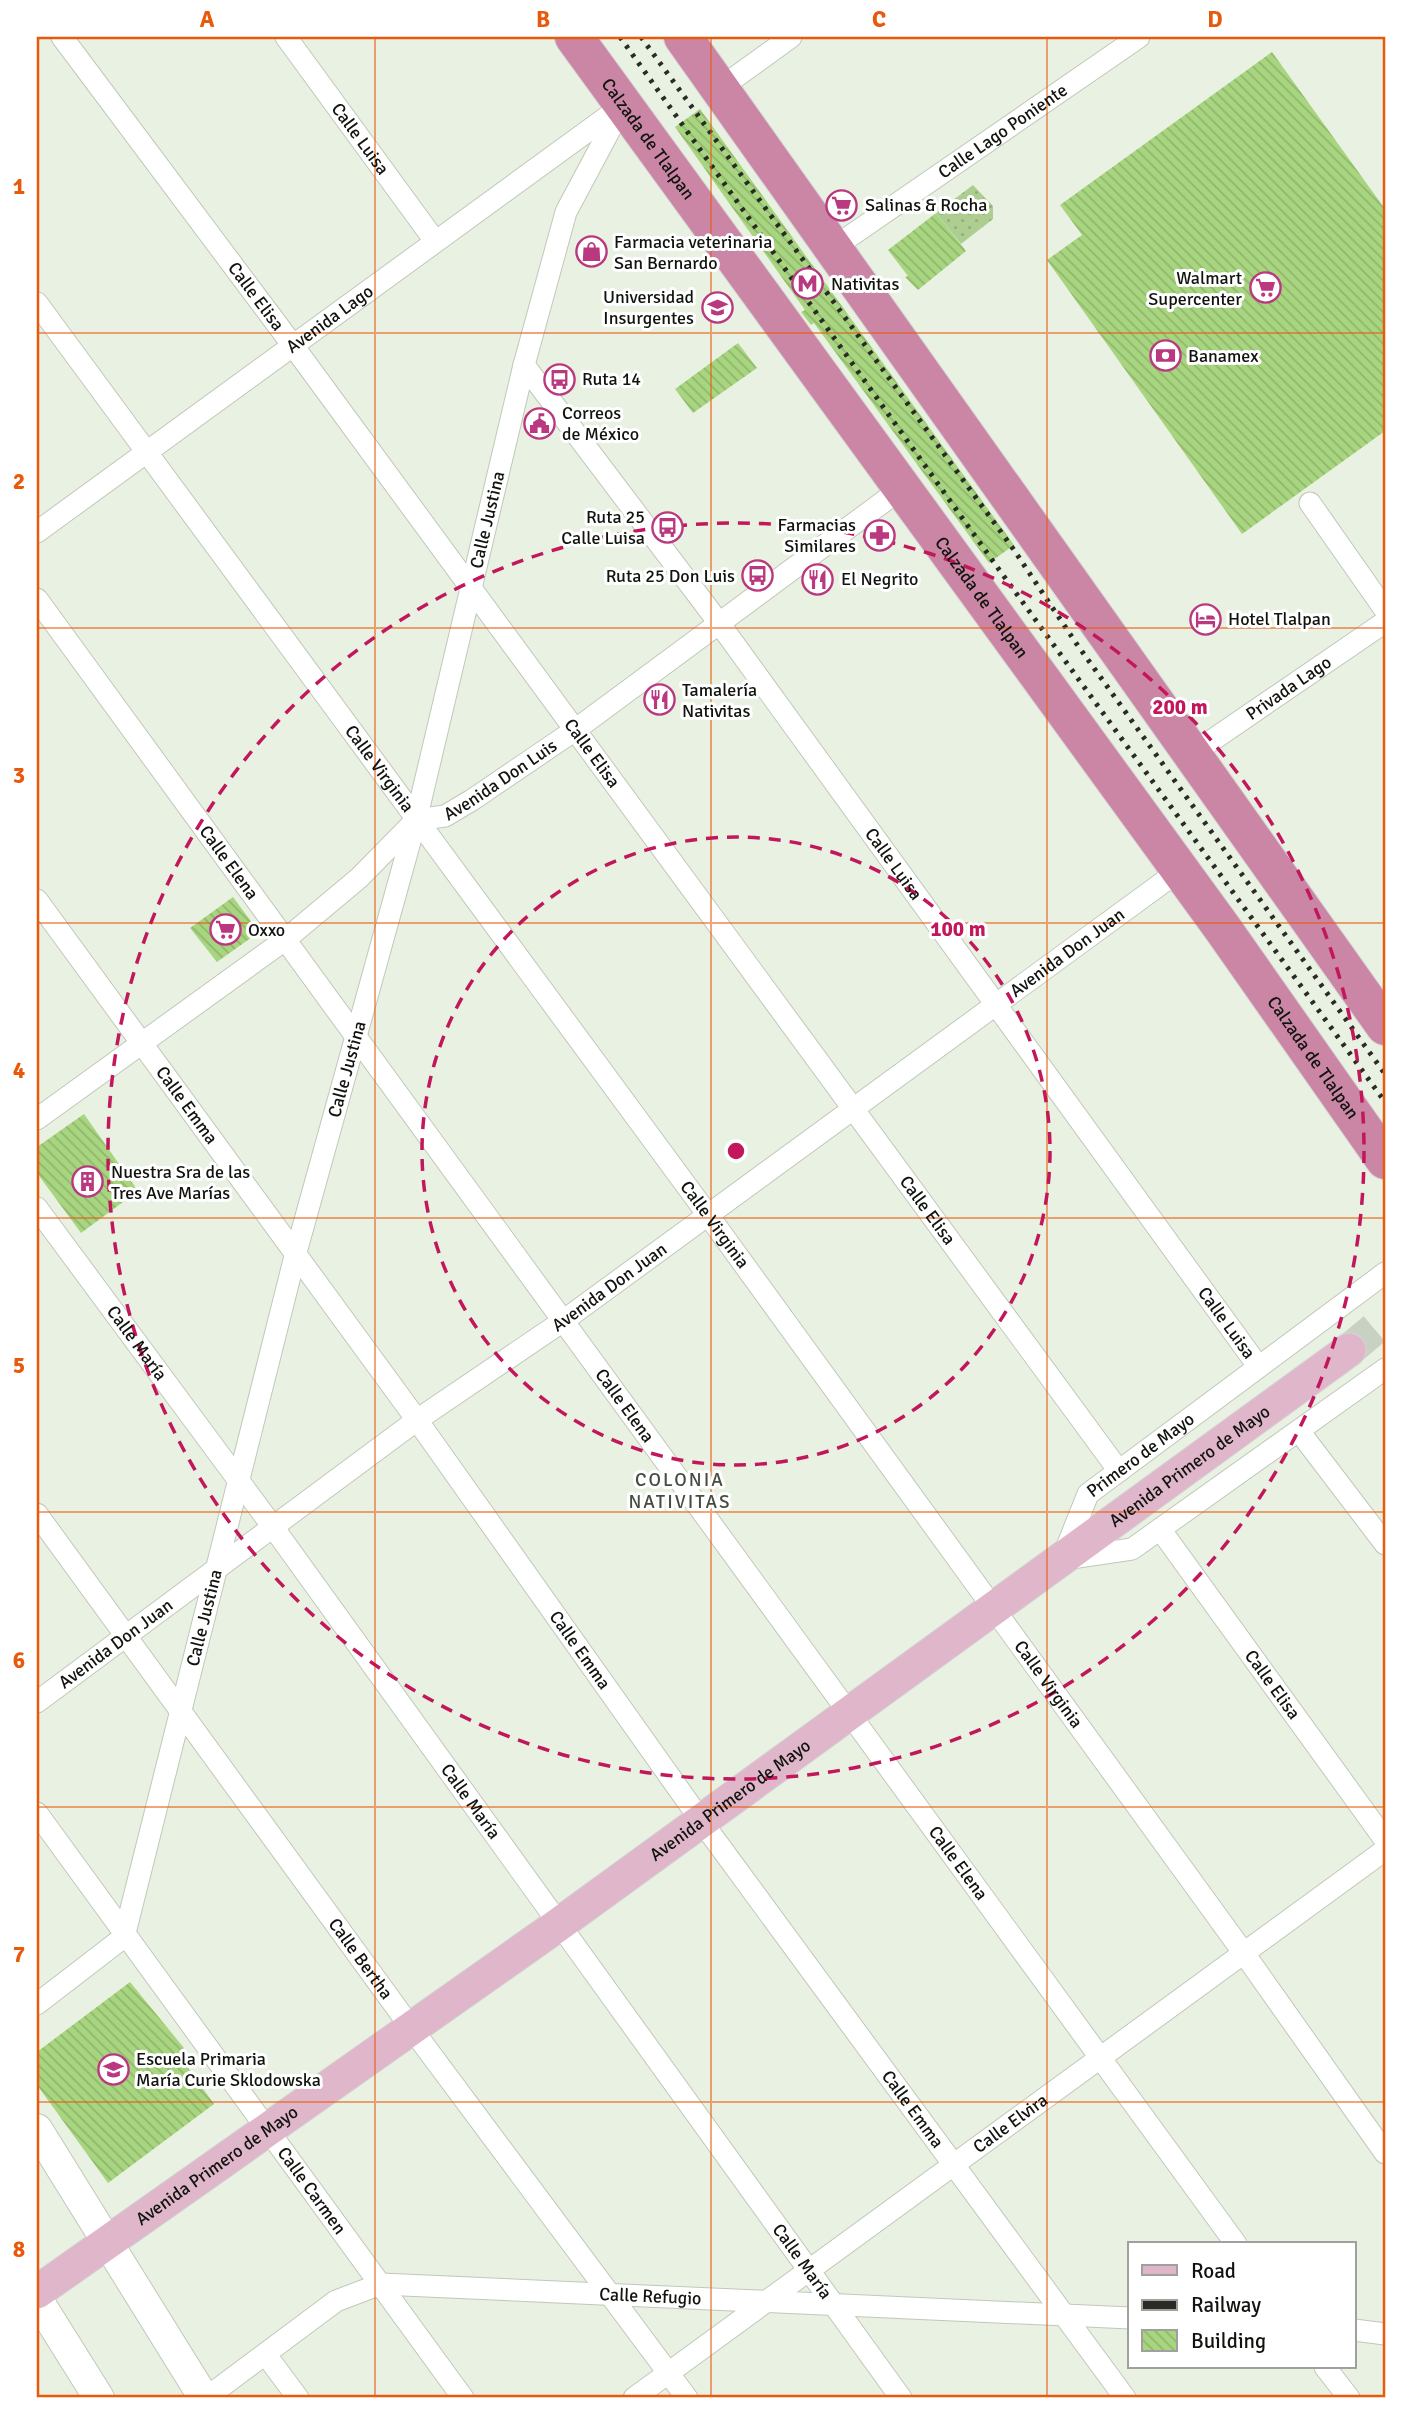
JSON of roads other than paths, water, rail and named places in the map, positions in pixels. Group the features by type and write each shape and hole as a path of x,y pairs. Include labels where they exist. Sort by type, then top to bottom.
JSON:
{"highway":[{"name":"Calzada de Tlalpan","path":"574,37 1180,870 1385,1160"},
{"path":"683,37 1192,754 1381,1011"}],"main road":[{"name":"Avenida Primero de Mayo","path":"37,2292 268,2132 702,1822 849,1711 1349,1350"},
{"path":"37,2129 205,2398"},
{"path":"37,2299 99,2398"}],"street":[{"name":"Calle Elisa","path":"62,37 295,347 1119,1471"},
{"name":"Calle Luisa","path":"286,37 435,242"},
{"path":"719,89 791,37"},
{"name":"Calle Lago Poniente","path":"833,248 1139,37"},
{"name":"Avenida Lago","path":"37,532 623,106"},
{"name":"Calle Justina","path":"124,1937 295,1256 416,820 524,365 566,212 623,106"},
{"name":"Calle Virginia","path":"37,303 708,1215 1243,1952 1385,2153"},
{"name":"Calle Luisa","path":"524,365 719,623 998,1004 1258,1366"},
{"name":"Avenida Don Luis","path":"416,820 444,816 575,730 902,488"},
{"path":"1311,503 1385,610"},
{"name":"Calle Elena","path":"37,598 1235,2242"},
{"name":"Privada Lago","path":"1192,754 1385,622"},
{"path":"37,1119 286,939 359,878 416,820"},
{"name":"Avenida Don Juan","path":"37,1703 417,1420 563,1321 1180,870"},
{"name":"Calle Emma","path":"37,900 417,1420 702,1822 1125,2398"},
{"name":"Calle María","path":"37,1208 240,1481 901,2398"},
{"name":"Primero de Mayo","path":"1062,1559 1088,1494 1385,1273"},
{"path":"1062,1559 1132,1549 1385,1369"},
{"path":"1299,1431 1385,1544"},
{"name":"Calle Bertha","path":"37,1514 412,2029 687,2398"},
{"name":"Calle Elisa","path":"1160,1529 1385,1840"},
{"name":"Calle Carmen","path":"37,1813 124,1937 463,2398"},
{"name":"Calle Elvira","path":"634,2398 1100,2055 1385,1850"},
{"path":"37,2004 124,1937"},
{"name":"Calle Refugio","path":"205,2398 266,2356 336,2301 380,2284 1128,2318"},
{"path":"1356,2330 1385,2334"},
{"path":"266,2356 298,2398"},
{"path":"1326,2368 1349,2398"}],"tunnel":[{"path":"1349,1350 1385,1320"}],"railway":[{"path":"620,37 995,564 1385,1102"},
{"path":"641,37 1014,550 1076,643 1385,1074"}],"place":[{"name":"Salinas & Rocha","path":"842,205"},
{"name":"Farmacia veterinaria San Bernardo","path":"591,252"},
{"name":"Nativitas","path":"808,284"},
{"name":"Walmart Supercenter","path":"1265,288"},
{"name":"Universidad Insurgentes","path":"717,307"},
{"name":"Banamex","path":"1165,356"},
{"name":"Ruta 14","path":"559,379"},
{"name":"Correos de México","path":"539,423"},
{"name":"Ruta 25 Calle Luisa","path":"668,527"},
{"name":"Farmacias Similares","path":"879,535"},
{"name":"Ruta 25 Don Luis","path":"758,576"},
{"name":"El Negrito","path":"818,579"},
{"name":"Hotel Tlalpan","path":"1205,619"},
{"name":"Tamalería Nativitas","path":"659,700"},
{"name":"Oxxo","path":"225,930"},
{"name":"Nuestra Sra de las Tres Ave Marías","path":"88,1182"},
{"name":"Escuela Primaria María Curie Sklodowska","path":"113,2069"}],"district":[{"name":"COLONIA NATIVITAS","path":"680,1491"}]}
